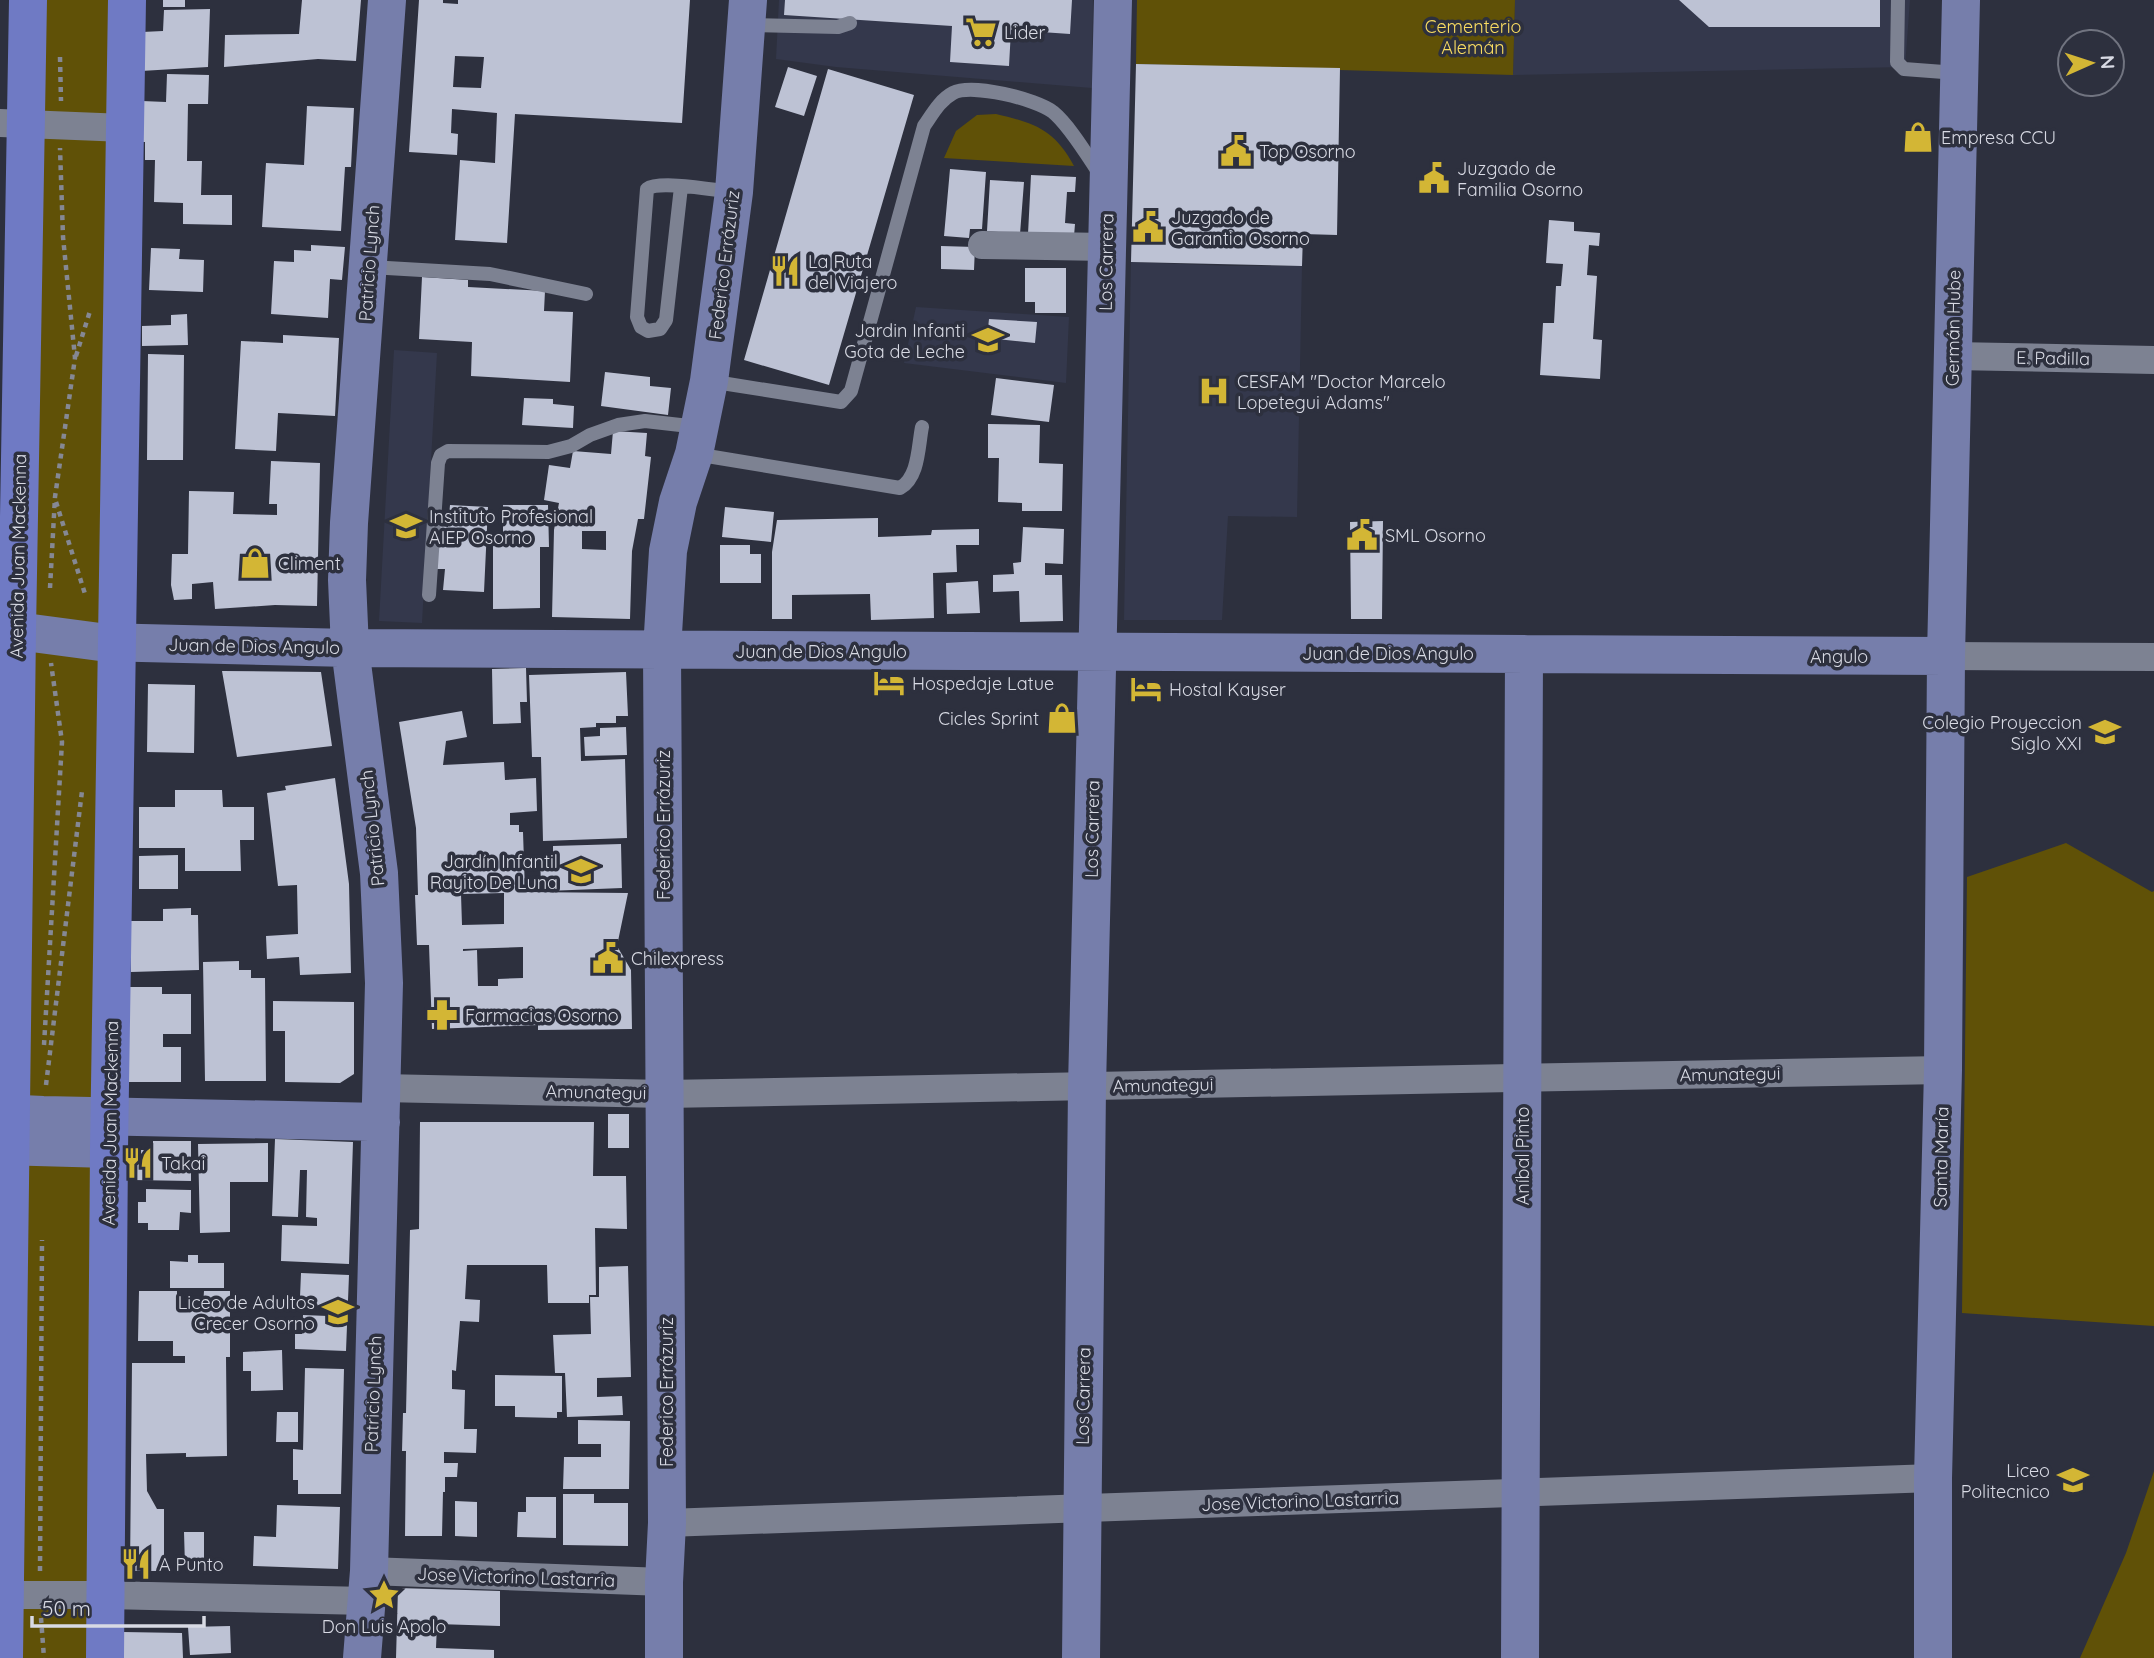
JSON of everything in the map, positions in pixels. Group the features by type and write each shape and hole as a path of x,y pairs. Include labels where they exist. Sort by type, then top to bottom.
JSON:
{"main road":[{"name":"Avenida Juan Mackenna","path":"4,1658 15,1595 8,631 13,124 28,0"},
{"name":"Avenida Juan Mackenna","path":"105,1658 109,643 127,0"}],"street":[{"name":"Patricio Lynch","path":"362,1658 368,1586 384,983 379,873 350,648 348,580 349,523 387,0"},
{"name":"Los Carrera","path":"1080,1658 1087,1087 1113,0"},
{"name":"Germán Hube","path":"1946,656 1961,0"},
{"name":"Federico Errázuriz","path":"664,1658 667,1523 662,650 668,551 678,502 697,441 709,381 734,192 747,13"},
{"path":"13,124 125,128"},
{"path":"982,245 1107,247"},
{"name":"E. Padilla","path":"1953,356 2154,360"},
{"name":"Juan de Dios Angulo","path":"8,631 109,643 350,648 1524,654"},
{"name":"Angulo","path":"1524,654 2154,657"},
{"name":"Aníbal Pinto","path":"1520,1658 1524,654"},
{"name":"Santa María","path":"1933,1658 1933,1478 1943,1070 1946,656"},
{"name":"Amunategui","path":"13,1127 109,1133 382,1105 665,1094 1943,1070"},
{"name":"Jose Victorino Lastarria","path":"667,1523 1933,1478"},
{"name":"Jose Victorino Lastarria","path":"15,1595 107,1595 368,1586 664,1583"}],"lane":[{"path":"1898,0 1897,62 1904,69 1959,74"},
{"path":"747,13 838,27 850,23"},
{"path":"709,381 841,402 851,391 925,125 940,103 955,92 986,89 1052,111 1073,135 1108,186"},
{"path":"681,187 666,320 660,329 648,331 641,327 637,317 647,189 654,184 734,192"},
{"path":"369,267 490,274 586,294"},
{"path":"429,594 438,463 441,455 448,451 548,452 571,446 590,435 618,425 645,421 697,441 900,488 909,483 914,472 922,427"}],"path":[{"path":"55,497 109,643"},
{"path":"13,1127 82,791"},
{"path":"42,1231 15,1595 44,1658"}],"shaded area":[{"path":"779,0 1093,0 1092,88 836,67 776,59"},
{"path":"1515,0 1910,0 1905,67 1513,75"},
{"name":"CESFAM \"Doctor Marcelo Lopetegui Adams\"","path":"1131,262 1302,266 1297,517 1228,516 1222,620 1124,620"},
{"name":"Jardin Infanti Gota de Leche","path":"916,307 1069,317 1066,383 904,363"},
{"name":"Instituto Profesional AIEP Osorno","path":"394,350 437,353 422,623 379,621"}],"green space":[{"path":"38,0 121,0 94,1658 7,1658"},
{"name":"Cementerio Alemán","path":"1137,0 1515,0 1513,75 1136,64"},
{"path":"996,114 1032,125 1051,136 1074,166 944,158 956,131 977,115"},
{"path":"2066,843 2154,891 2154,1326 1962,1313 1967,877"},
{"path":"2154,1471 2154,1658 2080,1658 2126,1553"}],"building":[{"path":"163,0 185,0 185,7 163,7"},
{"path":"302,0 361,0 356,61 318,59 224,67 225,35 299,34"},
{"path":"419,0 443,0 443,3 458,4 458,0 690,0 682,123 515,114 507,243 455,240 460,160 495,163 497,113 452,109 451,133 458,134 457,155 409,152","holes":["455,56 484,57 481,88 453,87"]},
{"name":"Lider","path":"785,0 1072,0 1070,34 1011,30 1009,66 950,62 952,26 784,15"},
{"path":"1679,0 1880,0 1880,27 1709,27"},
{"path":"210,9 208,67 141,71 142,32 163,31 164,10"},
{"name":"Top Osorno","path":"1136,64 1340,68 1337,235 1303,234 1302,266 1131,262"},
{"path":"788,67 817,76 804,116 775,107"},
{"path":"828,69 914,95 829,385 744,360"},
{"path":"167,74 209,75 208,104 188,104 187,161 202,161 201,195 232,195 232,225 183,224 183,203 154,202 155,160 145,160 145,142 141,142 142,101 166,102"},
{"path":"307,106 354,108 351,167 345,167 341,231 262,227 266,163 304,165"},
{"path":"950,169 986,172 982,229 970,229 969,238 944,236"},
{"path":"1031,175 1076,177 1075,192 1067,192 1065,223 1075,224 1074,236 1028,234"},
{"path":"990,180 1024,182 1020,234 987,231"},
{"path":"1549,220 1574,222 1574,231 1600,233 1599,246 1589,245 1587,275 1597,276 1593,339 1602,340 1600,379 1540,375 1543,323 1554,323 1556,286 1561,286 1563,264 1546,263"},
{"path":"311,245 345,247 342,280 330,279 328,318 271,314 274,261 294,262 294,250 311,251"},
{"path":"941,246 975,247 974,270 941,269"},
{"path":"151,248 180,249 179,259 204,260 203,292 149,290"},
{"path":"1025,268 1066,268 1066,313 1035,313 1035,302 1025,302"},
{"path":"422,277 468,280 468,287 545,291 544,311 573,312 570,382 471,376 472,342 419,339"},
{"path":"187,314 188,345 142,346 142,326 171,325 171,315"},
{"path":"989,319 1037,322 1035,343 987,338"},
{"path":"283,335 339,338 335,416 278,413 276,451 235,449 241,341 283,343"},
{"path":"148,354 184,355 183,460 147,460"},
{"path":"605,372 650,377 650,386 671,388 668,415 601,406"},
{"path":"996,378 1054,385 1049,422 991,415"},
{"path":"524,398 553,399 553,404 574,406 573,428 522,425"},
{"path":"988,424 1040,425 1039,463 1063,464 1062,511 1022,511 1022,503 998,502 999,458 988,458"},
{"path":"613,431 647,433 645,456 651,457 644,519 638,519 632,551 630,619 552,617 554,530 559,503 544,500 549,465 570,468 573,451 611,454","holes":["582,531 606,531 606,550 582,549"]},
{"path":"271,461 320,463 317,606 275,605 215,609 213,582 192,584 192,599 174,600 171,585 172,554 188,554 189,491 234,492 233,514 277,515 277,504 269,504"},
{"path":"450,505 488,507 484,592 443,590 445,569 437,569 439,526 448,527"},
{"path":"503,505 548,505 549,547 540,547 540,608 493,609 493,545 503,545"},
{"path":"725,507 774,512 771,542 722,537"},
{"path":"878,518 878,537 931,535 932,530 979,529 979,545 956,545 957,572 933,573 934,618 871,620 870,594 792,595 792,619 772,619 772,552 777,520"},
{"path":"1383,521 1382,619 1351,619 1350,522"},
{"path":"1023,527 1064,529 1063,564 1045,563 1045,575 1062,575 1063,621 1020,622 1019,591 993,592 993,575 1014,574 1013,563 1021,562"},
{"path":"720,545 750,545 750,554 761,554 761,583 720,583"},
{"path":"978,581 980,613 947,614 946,583"},
{"path":"526,668 527,702 520,702 521,723 493,724 492,669"},
{"path":"222,671 321,672 332,746 237,757"},
{"path":"626,672 628,716 616,716 616,723 596,723 596,727 580,728 581,761 625,759 627,838 543,841 541,757 532,757 529,675"},
{"path":"148,684 195,685 194,753 147,752"},
{"path":"462,711 467,737 446,741 443,765 504,762 505,780 536,778 537,811 510,813 510,825 519,825 519,832 523,832 525,892 628,893 617,946 631,970 632,1029 538,1030 538,1025 432,1029 429,945 417,945 416,828 399,722","holes":["504,893 504,924 462,925 461,894","523,947 523,978 498,979 498,986 478,986 477,950 463,951 463,949"]},
{"path":"626,727 627,755 585,756 584,737 600,736 600,728"},
{"path":"335,778 349,884 351,973 300,975 299,957 267,959 266,936 298,934 297,885 278,886 267,793 286,790 285,786"},
{"path":"175,790 222,790 223,807 254,807 254,840 240,840 241,871 185,871 185,848 139,848 139,807 175,807"},
{"name":"Jardín Infantil Rayito De Luna","path":"621,844 622,888 547,891 546,884 541,884 540,858 553,857 553,846"},
{"path":"178,855 178,889 139,889 139,856"},
{"path":"191,908 191,915 198,915 199,970 131,972 130,921 163,921 163,909"},
{"path":"239,961 239,970 251,970 251,978 265,978 266,1081 205,1081 203,962"},
{"path":"128,987 162,987 162,994 191,994 191,1034 163,1034 163,1047 181,1047 181,1082 129,1082"},
{"path":"273,1001 354,1002 354,1074 340,1083 285,1082 285,1031 273,1031"},
{"path":"608,1114 629,1114 629,1148 608,1148"},
{"path":"420,1122 594,1122 593,1176 626,1176 627,1229 595,1228 596,1295 589,1295 589,1303 548,1303 547,1265 467,1265 465,1299 480,1300 479,1322 460,1321 456,1371 452,1370 452,1389 465,1390 464,1429 477,1429 476,1453 444,1452 444,1463 458,1463 457,1477 445,1477 442,1536 405,1536 406,1451 402,1451 403,1413 406,1413 410,1230 419,1229"},
{"path":"275,1139 353,1142 349,1264 281,1261 282,1225 317,1226 317,1218 306,1217 307,1170 300,1170 298,1217 272,1216"},
{"path":"153,1141 191,1141 191,1181 133,1180 134,1150 153,1150"},
{"path":"268,1143 268,1182 230,1182 230,1232 200,1233 198,1144"},
{"path":"146,1189 191,1190 191,1213 180,1212 179,1230 148,1230 148,1223 138,1223 138,1202 146,1202"},
{"path":"188,1255 198,1255 198,1263 224,1263 224,1288 170,1288 170,1261 188,1262"},
{"path":"628,1266 631,1377 597,1378 597,1397 622,1396 623,1415 567,1417 565,1373 555,1373 553,1335 591,1334 590,1297 599,1297 599,1267"},
{"name":"Liceo de Adultos Crecer Osorno","path":"301,1273 349,1275 346,1351 295,1349 295,1334 302,1334 303,1315 328,1316 329,1309 312,1308 313,1298 300,1297"},
{"path":"139,1291 177,1291 177,1306 203,1306 204,1291 230,1291 230,1357 226,1357 227,1456 146,1454 147,1491 157,1509 164,1509 164,1571 130,1571 132,1363 185,1363 185,1356 173,1356 173,1341 138,1341"},
{"path":"282,1350 283,1390 251,1391 251,1371 243,1371 243,1352"},
{"path":"305,1368 344,1369 341,1494 298,1494 298,1480 293,1480 293,1449 303,1450"},
{"path":"495,1375 562,1376 562,1412 557,1412 557,1418 515,1417 515,1406 495,1406"},
{"path":"277,1412 298,1412 298,1442 276,1442"},
{"path":"578,1420 630,1421 629,1489 563,1489 564,1457 601,1457 601,1444 578,1444"},
{"path":"563,1494 594,1494 594,1503 628,1503 628,1546 563,1545"},
{"path":"526,1497 556,1497 556,1538 517,1537 518,1512 526,1512"},
{"path":"455,1501 477,1502 477,1537 455,1536"},
{"path":"277,1505 340,1507 338,1569 253,1566 254,1536 276,1537"},
{"path":"184,1532 204,1532 204,1565 185,1566"},
{"path":"398,1588 500,1591 500,1626 437,1624 436,1648 494,1650 494,1658 396,1658"},
{"path":"230,1626 231,1653 190,1655 188,1627"},
{"path":"123,1632 182,1633 183,1658 123,1658"}],"place":[{"name":"Lider","path":"981,32"},
{"name":"Empresa CCU","path":"1918,137"},
{"name":"Top Osorno","path":"1236,151"},
{"name":"Juzgado de Familia Osorno","path":"1434,178"},
{"name":"Juzgado de Garantia Osorno","path":"1148,227"},
{"name":"La Ruta del Viajero","path":"785,271"},
{"name":"Jardin Infanti Gota de Leche","path":"988,340"},
{"name":"CESFAM \"Doctor Marcelo Lopetegui Adams\"","path":"1214,391"},
{"name":"Instituto Profesional AIEP Osorno","path":"406,526"},
{"name":"SML Osorno","path":"1362,535"},
{"name":"Climent","path":"255,563"},
{"name":"Hospedaje Latue","path":"889,683"},
{"name":"Hostal Kayser","path":"1146,689"},
{"name":"Cicles Sprint","path":"1062,718"},
{"name":"Colegio Proyeccion Siglo XXI","path":"2105,732"},
{"name":"Jardín Infantil Rayito De Luna","path":"581,871"},
{"name":"Chilexpress","path":"608,958"},
{"name":"Farmacias Osorno","path":"442,1015"},
{"name":"Takai","path":"138,1163"},
{"name":"Liceo de Adultos Crecer Osorno","path":"338,1312"},
{"name":"Liceo Politecnico","path":"2073,1480"},
{"name":"A Punto","path":"136,1564"},
{"name":"Don Luis Apolo","path":"384,1595"}]}
